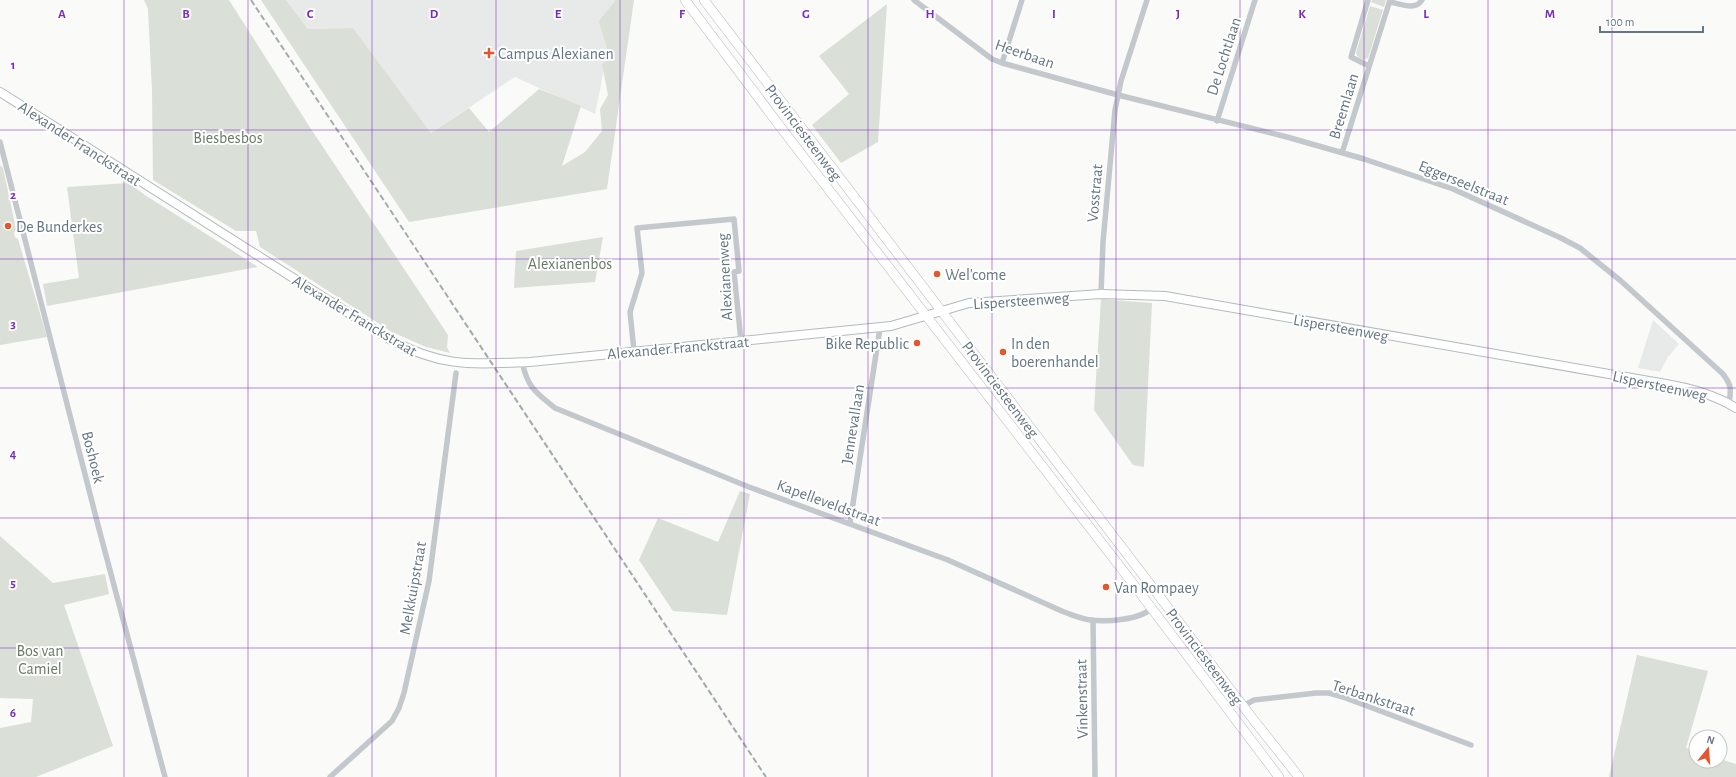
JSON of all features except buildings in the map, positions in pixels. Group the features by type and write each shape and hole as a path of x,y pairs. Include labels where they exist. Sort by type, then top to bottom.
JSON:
{"main road":[{"name":"Provinciesteenweg","path":"685,0 785,133 1162,622 1279,777"},
{"name":"Provinciesteenweg","path":"704,0 1178,622 1299,777"},
{"path":"1162,622 1160,616 1163,612 1167,612 1178,622"}],"street":[{"name":"Heerbaan","path":"914,0 992,59 1118,95"},
{"path":"1002,63 1022,0"},
{"name":"Vosstraat","path":"1101,294 1107,192 1115,110 1121,81 1146,0"},
{"name":"De Lochtlaan","path":"1217,121 1255,0"},
{"name":"Breemlaan","path":"1368,0 1351,57 1369,66"},
{"name":"Breemlaan","path":"1342,153 1390,1 1415,6 1422,0"},
{"name":"Alexander Franckstraat","path":"0,92 418,354 453,362 492,364 522,362 880,328 908,322 926,316"},
{"name":"Eggerseelstraat","path":"1118,95 1217,121 1287,137 1342,153 1453,189 1561,238 1580,248 1616,276 1723,374 1730,383 1732,406"},
{"name":"Boshoek","path":"0,144 100,536 165,777"},
{"name":"Alexianenweg","path":"634,351 630,312 642,273 637,228 652,226 734,219 739,271 734,272 740,341"},
{"name":"Lispersteenweg","path":"926,316 969,303 1101,294 1165,296 1672,385 1716,397 1732,406"},
{"name":"Jennevallaan","path":"850,523 880,328"},
{"name":"Kapelleveldstraat","path":"522,362 528,383 536,393 555,408 749,488 850,523 948,560 1064,612 1080,618 1093,620 1125,619 1148,612 1151,608"},
{"name":"Melkkuipstraat","path":"330,777 392,721 400,708 429,581 456,373"},
{"name":"Vinkenstraat","path":"1093,620 1095,777"},
{"name":"Terbankstraat","path":"1243,706 1254,700 1316,693 1330,693 1471,745"}],"shaded area":[{"name":"Campus Alexianen","path":"286,0 618,0 595,114 515,77 431,133 353,28 308,29"},
{"path":"1653,320 1679,344 1668,357 1660,372 1638,368"}],"green space":[{"name":"Biesbesbos","path":"144,0 229,0 311,129 448,335 447,347 450,353 426,347 392,332 260,247 256,231 236,231 153,180 152,91 148,9"},
{"path":"261,0 286,0 308,29 353,28 431,133 469,108 489,132 539,89 581,106 562,166 585,152 602,131 600,109 608,95 602,64 610,59 599,21 616,0 634,0 607,189 409,222"},
{"path":"1372,0 1386,0 1384,7 1371,2"},
{"path":"887,4 878,142 841,163 812,125 849,94 819,56"},
{"path":"1370,6 1383,10 1368,58 1364,60 1358,57 1356,53"},
{"path":"0,165 3,168 16,229 14,233 15,237 18,239 47,337 0,345"},
{"path":"129,183 145,195 258,267 47,306 43,284 79,278 67,187"},
{"name":"Alexianenbos","path":"603,237 595,282 514,288 516,251"},
{"path":"1101,299 1152,303 1144,467 1133,465 1094,410"},
{"path":"740,491 750,494 727,615 673,611 639,560 658,518 718,542"},
{"name":"Bos van Camiel","path":"0,536 53,583 105,574 109,594 64,605 113,746 36,777 0,777 0,728 31,722 33,699 0,698"},
{"path":"1637,655 1708,671 1691,729 1688,729 1688,741 1686,748 1688,749 1688,769 1728,769 1728,762 1736,764 1736,777 1609,777"}],"railway":[{"path":"251,0 766,777"}],"place":[{"name":"Campus Alexianen","path":"489,53"},
{"name":"De Bunderkes","path":"8,226"},
{"name":"Wel'come","path":"937,274"},
{"name":"Bike Republic","path":"917,343"},
{"name":"In den boerenhandel","path":"1003,352"},
{"name":"Van Rompaey","path":"1106,587"}]}
